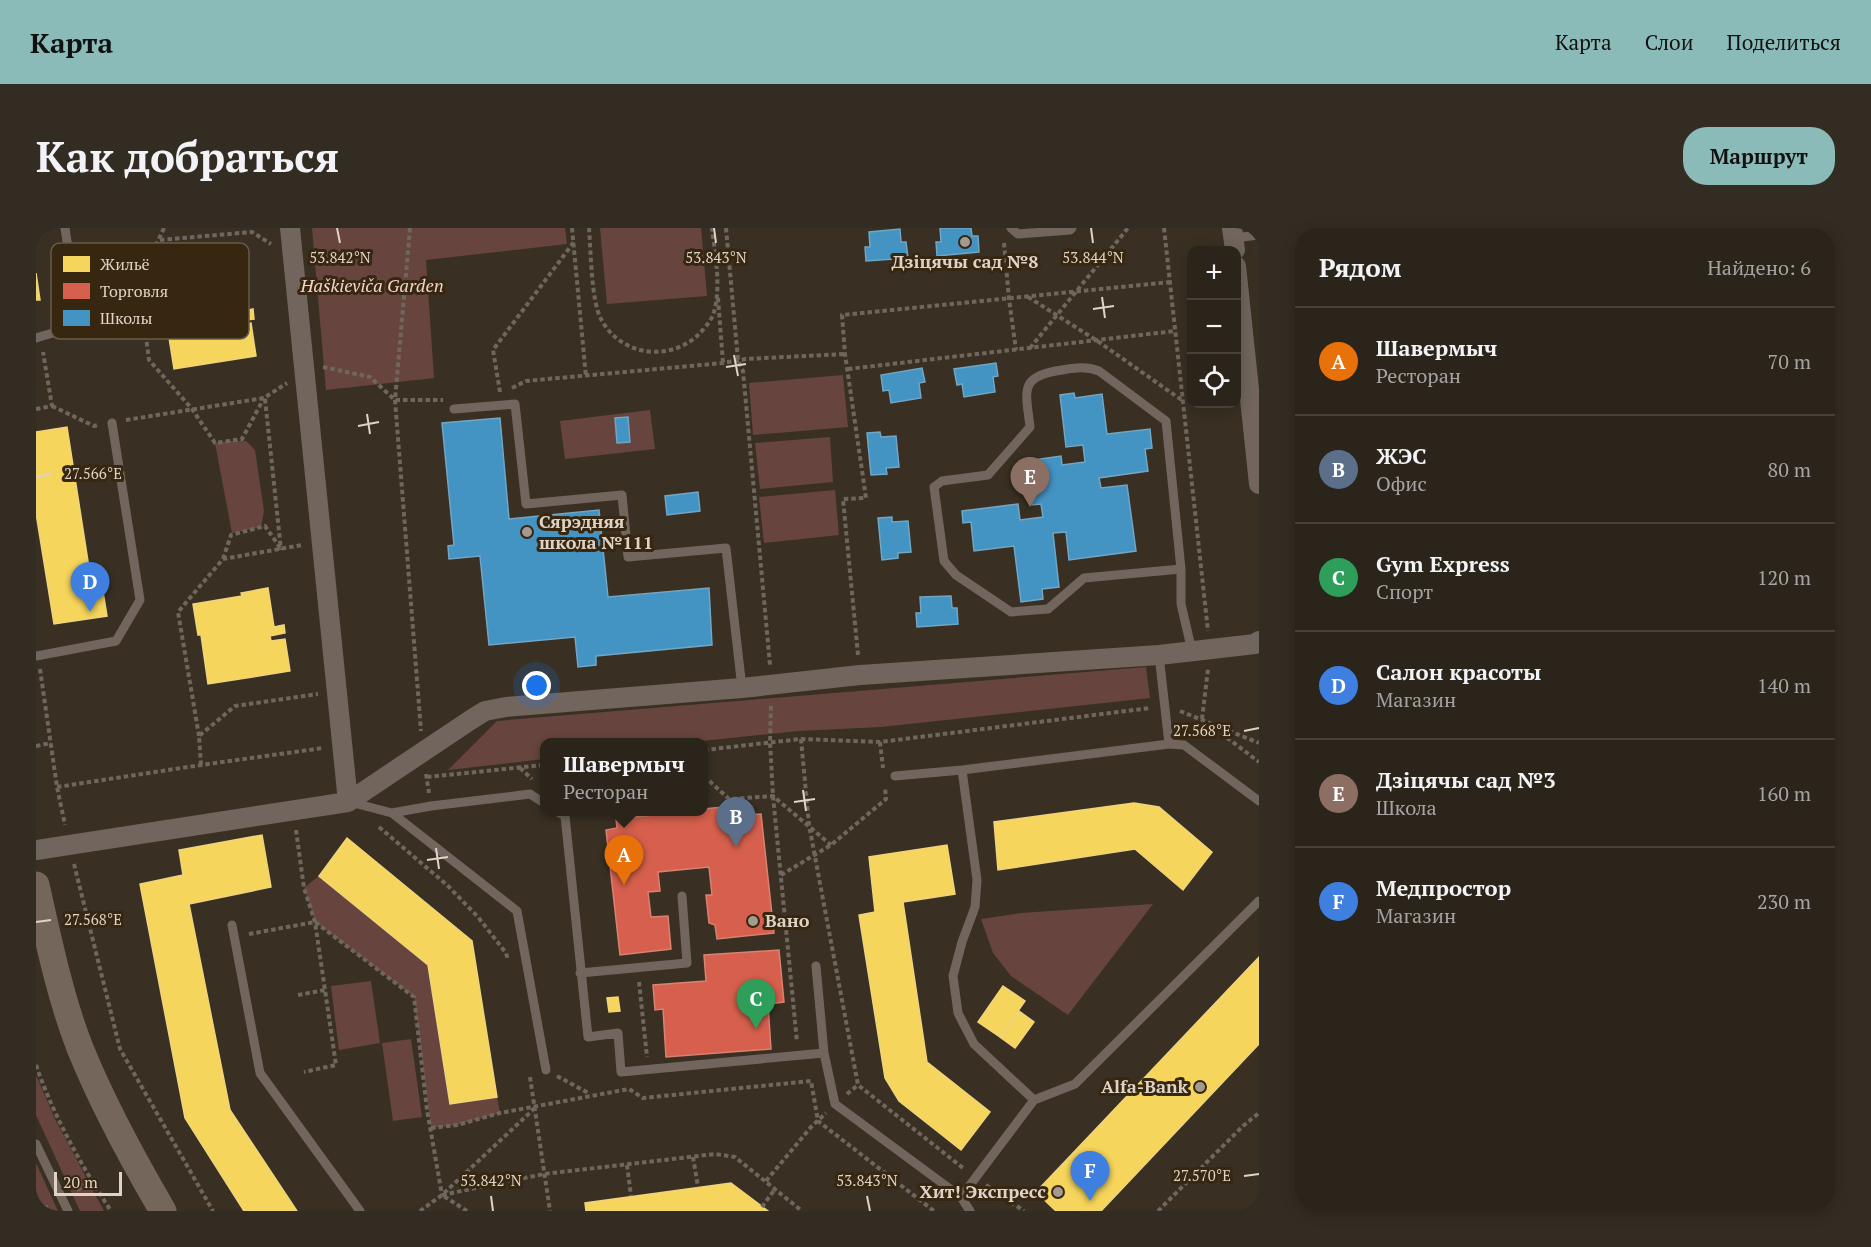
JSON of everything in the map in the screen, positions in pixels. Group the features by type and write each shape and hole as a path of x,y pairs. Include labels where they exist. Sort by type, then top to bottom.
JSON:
{"street":[{"path":"290,228 348,802"},
{"path":"1240,300 1259,484"},
{"path":"36,850 348,802 485,711 506,707 742,688 860,675 1159,655 1255,644 1259,641"},
{"path":"36,885 51,951 80,1047 119,1136 163,1211"}],"lane":[{"path":"65,228 67,243"},
{"path":"1011,228 1018,234 1072,228"},
{"path":"1234,239 1259,235"},
{"path":"1181,569 1084,578 1048,609 1011,612 956,575 944,561 934,487 942,481 988,475 1030,427 1026,392 1036,376 1088,367 1099,371 1166,421 1181,569 1181,604 1201,650"},
{"path":"454,409 515,404 526,504 622,495 628,557 726,548 742,688"},
{"path":"37,656 116,640 140,600 112,423"},
{"path":"1159,655 1169,744"},
{"path":"895,776 962,770 1169,744 1184,745 1259,801"},
{"path":"962,770 977,880 975,907 953,976 958,1013 974,1044 1035,1100"},
{"path":"392,813 530,794 540,800"},
{"path":"348,802 392,813 517,911 546,1070"},
{"path":"565,816 588,1037 618,1033 621,1072 824,1053"},
{"path":"580,973 687,963 682,896"},
{"path":"961,1197 1035,1100 1074,1084 1259,901"},
{"path":"232,925 260,1073 360,1211"},
{"path":"816,966 824,1053 835,1104 961,1197 970,1211"},
{"path":"36,1144 68,1211"}],"path":[{"path":"158,243 164,228"},
{"path":"410,228 395,400 422,753 431,806"},
{"path":"572,228 586,377"},
{"path":"589,228 596,307 606,326 623,343 638,351 653,353 681,347 704,329 712,317 718,295"},
{"path":"712,228 723,363"},
{"path":"726,228 738,360 743,371 772,684 770,742 773,796 798,1049"},
{"path":"1030,348 1128,228"},
{"path":"1164,228 1183,401 1201,650 1202,719"},
{"path":"159,240 237,230 252,232 293,260"},
{"path":"1004,240 1016,350"},
{"path":"497,384 493,350 574,242"},
{"path":"860,675 843,500 866,498 845,354 842,315 1170,282"},
{"path":"1028,297 1096,340 1183,401"},
{"path":"848,369 1175,331"},
{"path":"38,337 52,406"},
{"path":"146,339 148,360 192,410 215,443 242,438 264,398"},
{"path":"526,381 586,377 738,360 845,354"},
{"path":"324,366 370,377 395,400"},
{"path":"36,409 52,406 94,426 264,398"},
{"path":"264,398 281,550"},
{"path":"201,765 199,736 178,612 223,560 231,535 265,526 281,550"},
{"path":"223,560 322,541"},
{"path":"37,656 57,787 69,845 120,1049 213,1211"},
{"path":"199,736 235,706 337,691"},
{"path":"708,750 801,739 880,742 1165,706 1259,743"},
{"path":"1202,719 1259,762"},
{"path":"801,739 814,856 858,1085 975,1177 1024,1211"},
{"path":"36,746 51,743"},
{"path":"57,787 343,746"},
{"path":"427,777 540,765"},
{"path":"708,780 729,799 773,796 831,844"},
{"path":"782,875 831,844 886,799"},
{"path":"295,818 304,888 315,922 336,1065 304,1072"},
{"path":"376,825 447,885 478,917 507,953 509,964"},
{"path":"772,918 785,918"},
{"path":"233,936 315,922 414,998 430,1128 442,1195 467,1211"},
{"path":"639,982 647,1062"},
{"path":"298,995 325,990"},
{"path":"36,1065 49,1102 92,1182 111,1211"},
{"path":"546,1070 591,1095"},
{"path":"530,1074 550,1211"},
{"path":"430,1128 457,1125 500,1113 629,1089 643,1098 811,1081 818,1121 934,1211"},
{"path":"420,1211 442,1195 536,1107"},
{"path":"1158,1211 1259,1113"},
{"path":"766,1181 810,1127"},
{"path":"442,1195 544,1174 715,1154 735,1157 802,1211"},
{"path":"693,1157 698,1187"},
{"path":"627,1164 631,1196"},
{"path":"77,1190 88,1184"},
{"path":"762,1206 775,1189"},
{"path":"36,1208 48,1207"}],"green space":[{"name":"Haškieviča Garden","path":"312,228 565,228 567,244 426,260 434,378 326,390"},
{"path":"600,228 701,228 707,296 607,304"},
{"path":"843,375 848,427 753,435 749,383"},
{"path":"650,410 655,449 565,459 560,421"},
{"path":"830,437 833,482 760,489 755,443"},
{"path":"246,441 255,450 264,511 261,527 232,533 215,443"},
{"path":"835,490 839,535 764,543 759,497"},
{"path":"1146,667 1150,698 881,727 798,731 708,740 708,738 540,738 540,759 448,770 497,721"},
{"path":"319,876 428,965 450,1104 497,1097 500,1113 457,1125 431,1128 414,997 315,922 304,888"},
{"path":"1153,904 1068,1015 1011,976 993,953 981,919 1021,913"},
{"path":"371,981 380,1043 339,1050 331,986"},
{"path":"411,1039 422,1117 393,1121 382,1043"},
{"path":"36,1075 55,1119 104,1211 80,1211 36,1115"},
{"path":"36,1163 58,1211 36,1211"}],"building: Жильё":[{"path":"36,273 40,300 36,300"},
{"path":"253,309 254,319 249,320 249,310"},
{"path":"249,323 251,323 256,356 174,369 169,339 249,339"},
{"path":"67,427 90,574 100,573 107,616 54,624 36,513 36,432"},
{"path":"268,588 274,627 284,625 285,633 270,636 271,641 285,639 290,671 208,684 201,635 198,635 193,604 242,596 241,593"},
{"path":"1134,803 1159,807 1212,852 1183,890 1135,849 998,870 994,822"},
{"path":"262,835 271,887 189,904 230,1110 297,1211 244,1211 185,1118 140,884 183,875 179,850"},
{"path":"347,838 472,941 497,1097 450,1104 428,965 319,876"},
{"path":"947,845 955,894 903,902 927,1062 990,1112 961,1150 899,1101 885,1078 859,915 875,912 869,857"},
{"path":"1259,957 1259,1044 1101,1211 1056,1211 1036,1192"},
{"path":"1003,986 1025,1001 1000,1037 978,1022"},
{"path":"618,997 620,1011 609,1012 607,998"},
{"path":"1019,1011 1034,1022 1015,1048 1000,1037"},
{"path":"731,1183 768,1211 586,1211 585,1203"}],"building: Торговля":[{"path":"743,805 745,815 761,814 774,933 717,939 715,925 709,923 706,895 712,895 709,867 658,872 660,891 648,892 651,917 668,916 671,949 620,955 606,830 617,828 616,819 645,816 708,816 708,809"},
{"path":"779,950 784,1002 768,1004 771,1049 666,1057 663,1009 655,1010 653,985 706,981 704,955"}],"building: Школы":[{"path":"940,228 971,228 972,236 978,236 979,252 937,256 936,242 941,242"},
{"path":"900,229 901,242 906,242 908,258 866,261 865,247 870,247 869,232"},
{"path":"996,363 998,376 993,377 995,392 964,397 962,384 957,385 954,369"},
{"path":"922,368 925,382 919,383 921,398 891,403 889,390 883,391 881,375"},
{"path":"1074,393 1075,398 1102,394 1107,434 1150,429 1152,448 1145,449 1148,471 1099,478 1101,488 1127,485 1136,551 1069,560 1066,532 1053,533 1059,587 1042,589 1043,599 1021,602 1014,546 974,551 971,522 963,523 962,511 1018,504 1020,520 1043,517 1041,504 1032,505 1027,461 1061,456 1062,465 1085,462 1083,445 1066,447 1060,395"},
{"path":"628,417 630,442 617,443 615,418"},
{"name":"Сярэдняя школа №111","path":"500,418 509,519 599,510 608,597 709,588 712,645 596,656 596,665 578,667 575,637 489,645 480,556 449,559 448,546 454,545 442,423"},
{"path":"880,432 881,437 896,436 899,467 886,468 887,474 871,475 867,433"},
{"path":"698,492 700,511 667,515 665,496"},
{"path":"892,517 892,522 908,521 911,552 898,553 898,558 882,560 878,518"},
{"path":"951,596 952,608 957,608 958,624 917,627 916,613 921,613 920,597"}],"place":[{"name":"Дзіцячы сад №8","path":"965,242"},
{"name":"Дзіцячы сад №3","path":"1030,507"},
{"name":"Сярэдняя школа №111","path":"527,532"},
{"name":"Салон красоты","path":"90,612"},
{"name":"ЖЭС","path":"736,847"},
{"name":"Шавермыч","path":"624,885"},
{"name":"Вано","path":"753,921"},
{"name":"Gym Express","path":"756,1029"},
{"name":"Alfa-Bank","path":"1200,1087"},
{"name":"Хит! Экспресс","path":"1058,1192"},
{"name":"Медпростор","path":"1090,1201"}]}
